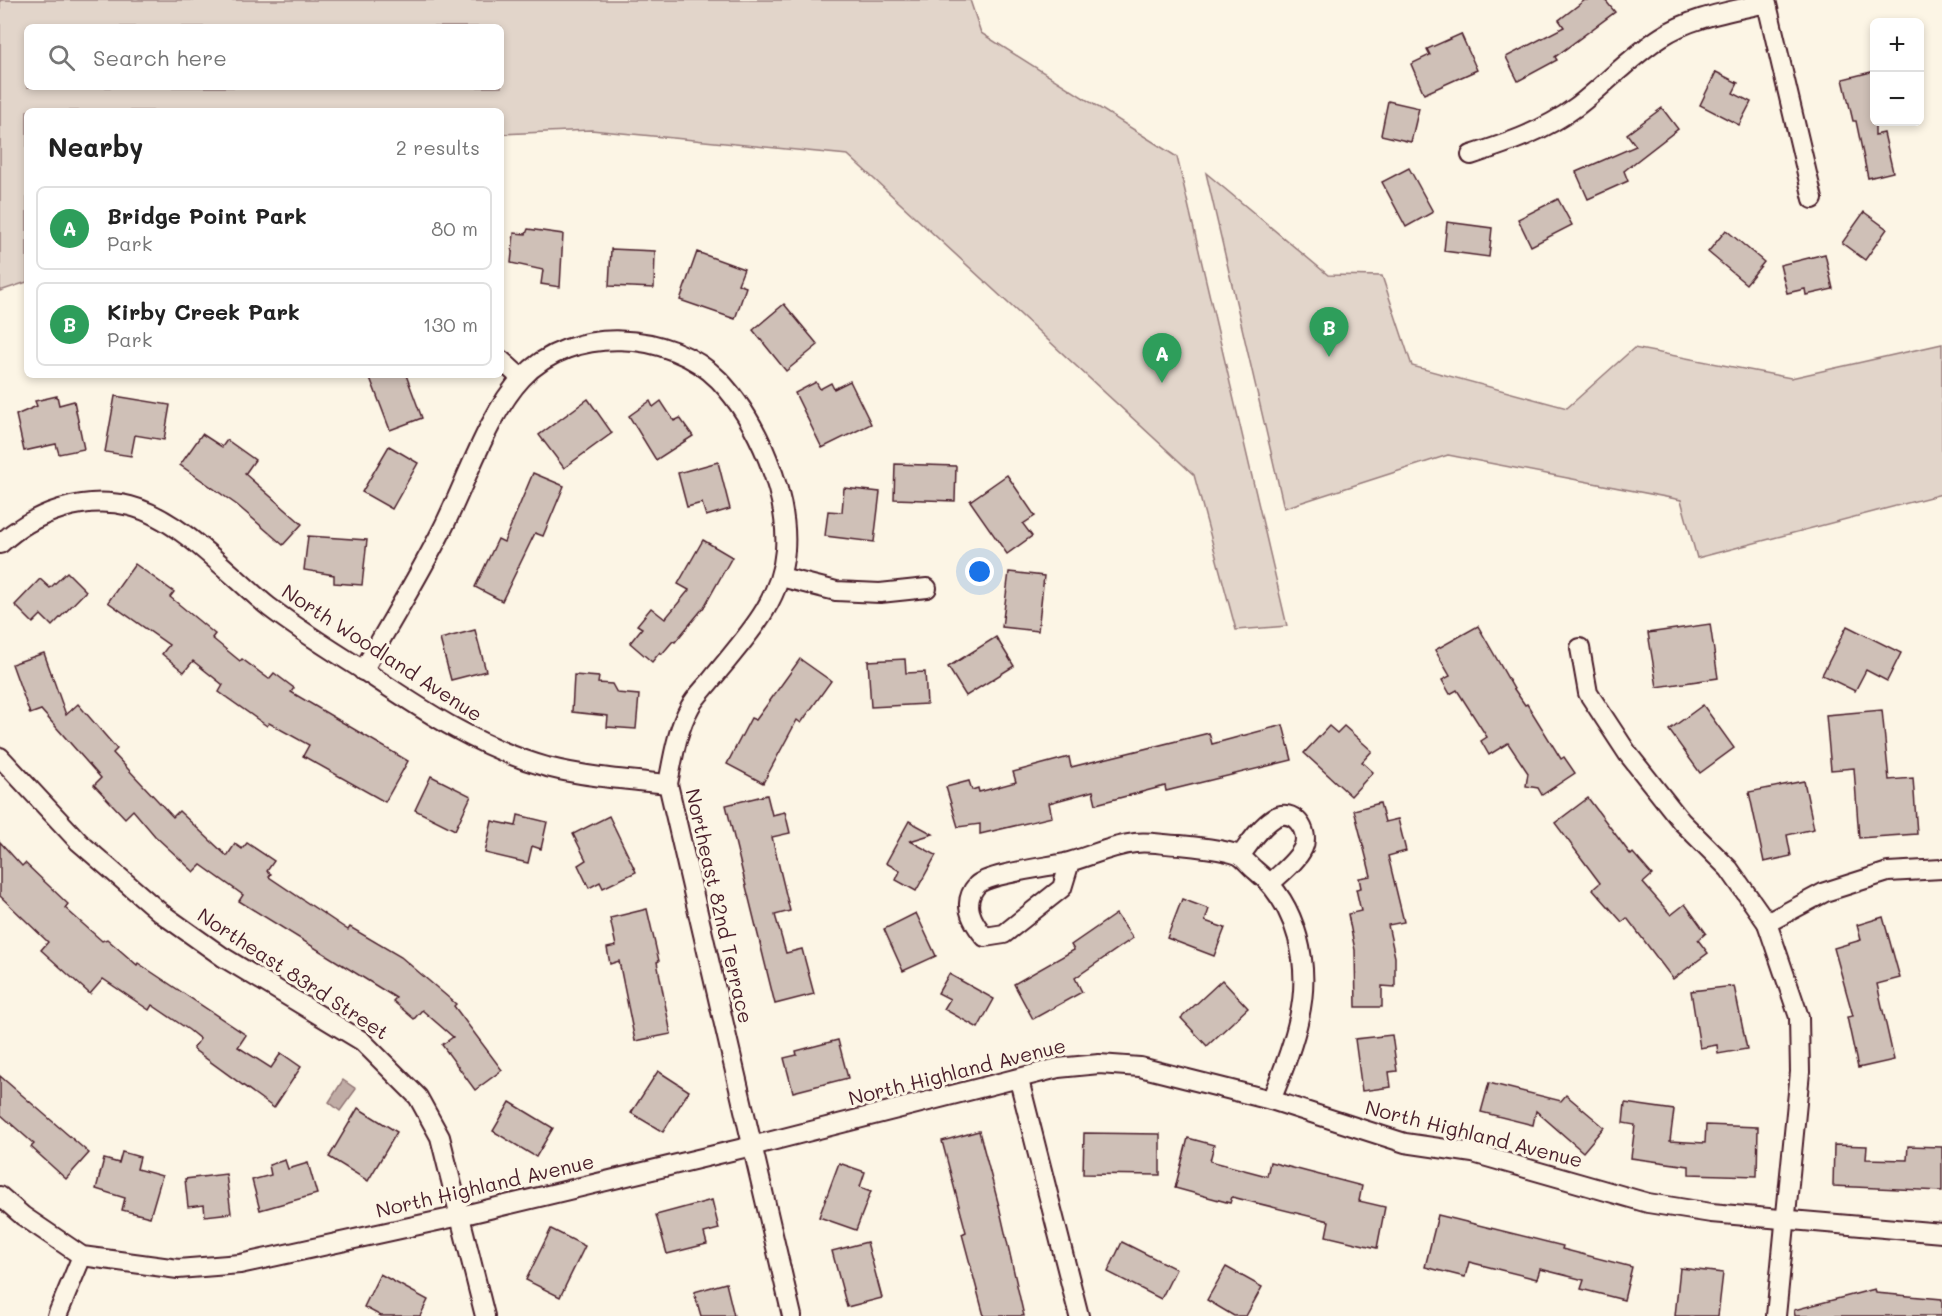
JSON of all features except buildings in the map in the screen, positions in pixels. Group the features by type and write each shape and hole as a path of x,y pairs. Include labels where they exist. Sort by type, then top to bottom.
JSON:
{"street":[{"path":"1472,155 1525,137 1551,124 1576,107 1662,36 1726,12 1766,2 1813,199"},
{"name":"Northeast 82nd Terrace","path":"363,670 441,532 497,414 521,378 542,361 591,342 625,340 657,344 686,356 710,371 733,395 756,437 778,486 784,512 785,549 781,578 765,614 690,706 676,744 668,784 792,1316"},
{"path":"504,363 521,378"},
{"name":"North Woodland Avenue","path":"0,544 33,520 59,509 95,502 129,506 157,516 302,632 440,722 508,754 584,775 668,784"},
{"path":"781,578 836,591 880,593 927,588"},
{"path":"1580,648 1588,693 1628,754 1681,821 1729,869 1767,923 1798,1017 1800,1072 1776,1316"},
{"name":"Northeast 83rd Street","path":"0,757 79,842 161,913 223,957 362,1041 392,1068 418,1097 440,1137 485,1316"},
{"path":"1240,856 1262,828 1276,816 1287,815 1294,818 1305,834 1305,845 1300,854 1272,882"},
{"path":"1070,861 1062,888 1004,934 985,937 973,923 969,909 971,895 979,883 1070,861 1106,847 1159,842 1194,845 1240,856 1272,882 1292,918 1299,941 1303,976 1299,1018 1285,1069 1271,1100"},
{"path":"1767,923 1825,892 1888,872 1942,869"},
{"name":"North Highland Avenue","path":"0,1196 23,1216 82,1256 178,1269 240,1264 460,1216 1019,1080 1058,1068 1099,1064 1140,1067 1271,1100 1405,1143 1473,1153 1648,1203 1711,1212 1942,1233"},
{"path":"1019,1080 1079,1316"},
{"path":"57,1316 82,1256"}],"shaded area":[{"path":"0,0 970,0 981,33 1177,157 1287,626 1236,630 1194,475 848,155 591,130 504,134 504,108 24,108 24,283 0,291"},
{"path":"1206,173 1328,275 1382,276 1412,366 1567,408 1634,348 1791,378 1942,344 1942,494 1697,558 1681,500 1448,455 1284,508"},
{"path":"343,1080 356,1089 340,1111 329,1102"}],"place":[{"name":"Kirby Creek Park","path":"1329,357"},
{"name":"Bridge Point Park","path":"1162,383"}]}
